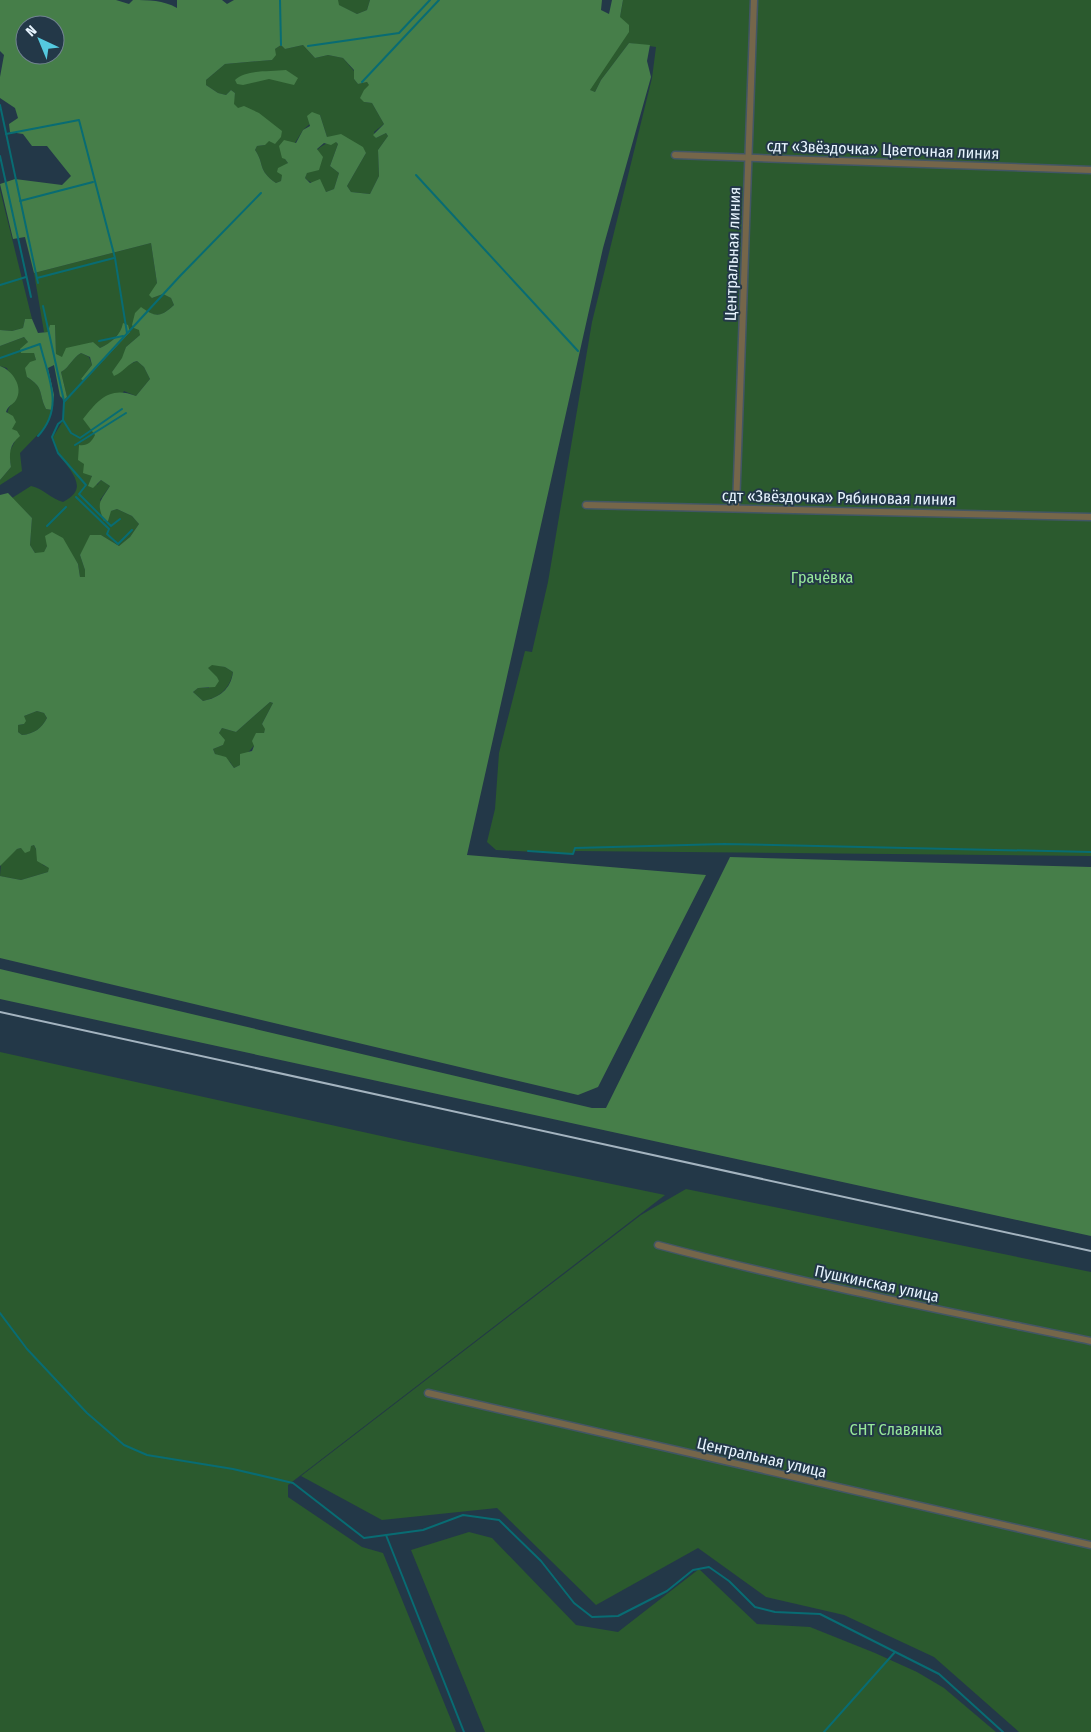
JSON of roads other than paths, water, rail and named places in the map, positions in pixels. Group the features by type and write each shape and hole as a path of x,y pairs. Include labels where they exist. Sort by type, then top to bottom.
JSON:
{"street":[{"name":"Центральная линия","path":"736,508 750,158 754,0"},
{"name":"сдт «Звёздочка» Цветочная линия","path":"675,155 1091,170"},
{"name":"сдт «Звёздочка» Рябиновая линия","path":"586,505 1091,517"},
{"name":"Пушкинская улица","path":"658,1245 744,1268 918,1307 1091,1341"},
{"name":"Центральная улица","path":"428,1394 1091,1545"}],"waterway":[{"path":"280,0 281,45"},
{"path":"308,46 399,33 430,0"},
{"path":"362,82 439,0"},
{"path":"0,105 38,283"},
{"path":"6,134 79,120 115,258 127,333"},
{"path":"0,156 31,297"},
{"path":"416,175 578,351"},
{"path":"20,201 93,182"},
{"path":"120,519 111,526 79,494 86,485 58,453 52,437 58,424 63,420 64,402 180,276 261,193"},
{"path":"37,278 114,258"},
{"path":"0,285 26,277"},
{"path":"43,306 64,401"},
{"path":"99,341 123,336"},
{"path":"0,358 40,344 50,380 53,403 51,414 38,436"},
{"path":"63,420 71,433 80,438 122,409"},
{"path":"75,445 126,413"},
{"path":"76,497 109,529 107,534 118,544 132,530"},
{"path":"47,526 66,507"},
{"path":"528,851 573,854 575,848 724,844 1091,852"},
{"path":"0,1313 27,1349 87,1413 124,1445 147,1455 233,1469 293,1483 364,1538 423,1530 463,1515 499,1520 541,1561 574,1603 592,1617 618,1616 667,1591 693,1570 709,1567 729,1581 755,1607 775,1612 820,1614 939,1674 1003,1732"},
{"path":"386,1535 464,1732"},
{"path":"824,1732 895,1652"}],"railway":[{"path":"0,1012 1091,1251"}],"park label":[{"name":"Грачёвка","path":"822,577"},
{"name":"СНТ Славянка","path":"896,1429"}]}
